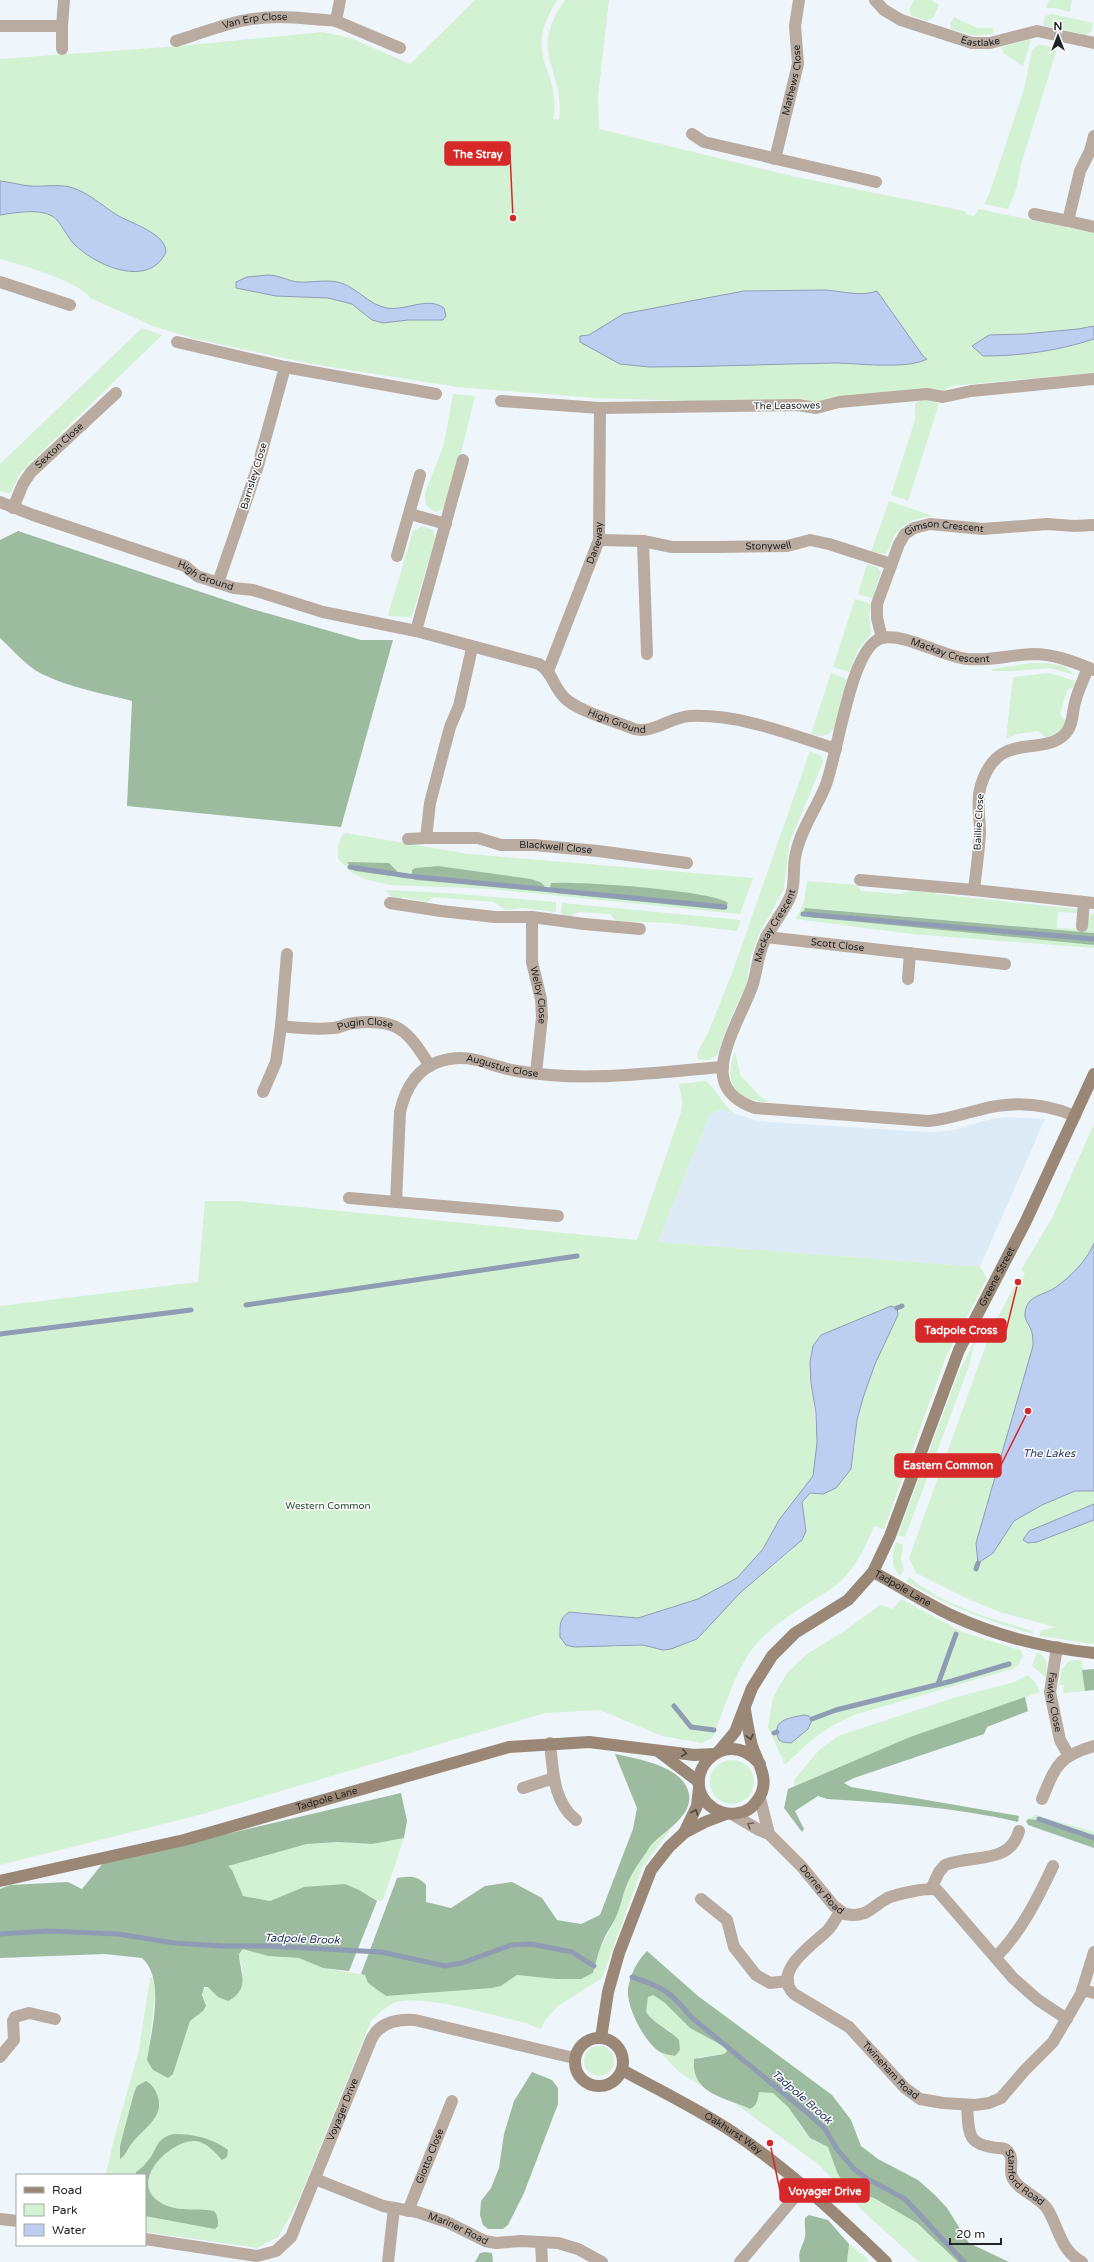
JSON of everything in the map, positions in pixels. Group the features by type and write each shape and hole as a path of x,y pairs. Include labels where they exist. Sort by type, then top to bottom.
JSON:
{"street":[{"path":"62,49 64,0"},
{"path":"336,21 340,0"},
{"name":"Mathews Close","path":"775,159 798,64 794,26 799,0"},
{"name":"Eastlake","path":"875,0 884,10 901,20 972,43 990,43 1037,31 1094,43"},
{"name":"Van Erp Close","path":"176,41 242,21 283,17 336,21 400,48"},
{"path":"0,26 62,26"},
{"path":"692,134 704,142 876,182"},
{"path":"1068,221 1078,178 1090,151 1094,136"},
{"path":"1034,214 1094,226"},
{"path":"0,282 70,305"},
{"path":"177,342 284,367 436,394"},
{"name":"Barnsley Close","path":"218,583 257,469 284,367"},
{"name":"The Leasowes","path":"501,401 600,408 798,405 816,408 839,402 927,394 944,397 971,391 1094,379"},
{"name":"Sexton Close","path":"13,508 23,484 31,472 116,393"},
{"name":"Daneway","path":"548,671 599,540 600,408"},
{"path":"416,631 463,460"},
{"path":"397,556 420,475"},
{"name":"High Ground","path":"0,502 13,508 184,566 197,576 218,583 253,590 322,612 416,631 472,648 539,664 548,671 559,690 567,700 634,729 646,731 681,717 718,716 756,724 836,749"},
{"path":"410,514 446,524"},
{"name":"Gimson Crescent","path":"882,638 876,608 891,564 905,534 914,528 924,524 983,529 1047,524 1074,526 1094,525"},
{"name":"Stonywell","path":"599,540 643,541 672,547 787,546 810,540 829,544 891,564"},
{"path":"643,541 647,654"},
{"name":"Mackay Crescent","path":"1075,1116 1056,1108 1036,1105 995,1107 948,1119 928,1121 756,1108 742,1102 731,1093 724,1082 723,1067 733,1032 753,985 766,937 779,918 794,887 797,848 825,786 855,674 868,646 882,638 900,638 960,658 986,660 1043,655 1065,658 1091,669"},
{"path":"426,838 430,803 450,727 459,706 472,648"},
{"name":"Baillie Close","path":"974,890 980,834 979,801 982,785 988,771 998,758 1010,750 1051,742 1065,734 1071,724 1074,705 1091,669"},
{"name":"Blackwell Close","path":"408,839 448,839 472,837 501,845 534,845 598,851 687,863"},
{"path":"860,880 1089,902 1082,926"},
{"path":"390,903 441,912 495,917 532,917 584,924 640,929"},
{"name":"Welby Close","path":"532,917 532,962 541,999 542,1017 536,1073"},
{"name":"Scott Close","path":"766,937 1005,964"},
{"path":"908,979 910,953"},
{"path":"263,1092 276,1062 281,1026 287,954"},
{"name":"Pugin Close","path":"281,1026 322,1029 338,1028 353,1023 391,1025 408,1033 430,1066"},
{"name":"Augustus Close","path":"396,1202 400,1112 404,1098 416,1077 430,1066 447,1060 465,1057 487,1061 509,1069 569,1077 602,1077 723,1067"},
{"name":"Greene Street","path":"873,1572 890,1536 959,1350 1026,1223 1094,1074"},
{"path":"348,1198 558,1216"},
{"name":"Tadpole Lane","path":"699,1785 700,1771 705,1762 731,1738 745,1710 752,1688 772,1656 795,1634 848,1600 873,1572 923,1600 968,1622 1013,1637 1057,1647 1094,1653"},
{"name":"Fawley Close","path":"1057,1647 1050,1692 1060,1740 1069,1756"},
{"name":"Tadpole Lane","path":"745,1710 752,1744 760,1764 764,1781 760,1798"},
{"name":"Tadpole Lane","path":"0,1881 184,1840 402,1778 486,1752 509,1747 550,1743 589,1742 694,1755 716,1753 732,1749 746,1752 760,1764"},
{"path":"550,1743 554,1778 561,1802 569,1815 576,1820"},
{"path":"1042,1799 1054,1769 1069,1756 1094,1746"},
{"path":"655,1749 699,1785 709,1805 729,1814"},
{"path":"523,1788 554,1778"},
{"path":"601,2038 612,1977 646,1879 655,1863 684,1833 697,1806 699,1785"},
{"path":"684,1833 705,1822 729,1814 743,1812 753,1806 760,1798"},
{"path":"760,1798 769,1834"},
{"name":"Dorney Road","path":"729,1814 769,1834 802,1867 840,1912 845,1914 858,1915 870,1911 892,1896 931,1889"},
{"path":"1020,1831 1015,1843 1006,1852 945,1865 939,1872 931,1889 938,1890 996,1957 1031,1994 1067,2019"},
{"path":"996,1957 1019,1929 1038,1898 1053,1866"},
{"path":"701,1899 725,1918 734,1947 756,1975 770,1983 788,1981 789,1971 798,1957 829,1928 840,1912"},
{"name":"Twineham Road","path":"788,1981 794,1994 841,2021 853,2031 913,2095 929,2101 967,2105 989,2103 1001,2098 1025,2070 1049,2047 1067,2019 1082,1990 1094,1952"},
{"path":"1082,1990 1094,1993"},
{"path":"0,2056 14,2040 14,2017 29,2013 55,2019"},
{"name":"Voyager Drive","path":"146,2239 257,2256 270,2254 279,2249 291,2236 371,2040 378,2029 388,2023 400,2020 415,2020 574,2058"},
{"path":"601,2038 608,2040 619,2049 623,2063 622,2070 618,2077 605,2086 590,2085 578,2075 574,2058 580,2046 586,2041 601,2038"},
{"name":"Oakhurst Way","path":"622,2070 729,2129 804,2186 886,2262"},
{"name":"Giotto Close","path":"408,2211 452,2101"},
{"name":"Stanford Road","path":"967,2105 968,2129 972,2141 980,2146 1002,2148 1008,2151 1011,2156 1012,2176 1016,2183 1047,2209 1066,2250 1072,2257 1082,2262"},
{"name":"Mariner Road","path":"315,2180 374,2203 447,2222 491,2242 541,2242 568,2245 602,2262"},
{"path":"740,2262 804,2186"},
{"path":"388,2262 394,2208"},
{"path":"0,2219 16,2221"},
{"path":"541,2242 542,2262"}],"shaded area":[{"path":"720,1109 754,1120 770,1122 937,1132 953,1130 991,1119 1008,1117 1045,1119 980,1267 658,1242 710,1114"}],"green space":[{"path":"475,0 557,0 547,20 542,37 542,51 553,88 555,102 553,119 559,120 560,102 548,48 549,34 554,19 565,0 609,0 598,96 599,129 787,175 964,211 968,215 974,216 979,209 1094,233 1094,373 951,386 942,392 837,396 821,402 803,399 691,401 595,398 457,387 312,364 195,339 155,327 90,298 74,286 49,274 0,259 0,59 180,46 323,32 351,38 410,64"},
{"path":"914,0 931,0 939,5 933,18 927,21 911,15 909,10"},
{"path":"1049,0 1072,0 1070,12 1056,8 1046,8"},
{"path":"1052,14 1093,23 1091,32 1086,35 1043,25 1045,16"},
{"path":"954,17 977,28 993,28 994,34 975,36 951,29 950,24"},
{"path":"1031,39 1024,64 1021,65 1003,53 1002,47"},
{"path":"1039,44 1057,49 1022,161 1015,193 1008,209 984,204 990,192 1024,89 1032,50"},
{"path":"142,328 162,335 21,472 11,492 0,491 0,464"},
{"path":"453,394 475,396 462,449 443,509 435,512 426,505 425,493 444,444"},
{"path":"921,400 929,400 939,404 908,501 891,495 915,420 915,404"},
{"path":"889,501 933,516 921,518 906,524 897,532 885,554 871,552"},
{"path":"422,526 433,530 435,539 413,613 411,617 390,616 388,615 413,531"},
{"path":"18,531 252,609 361,640 393,640 341,827 127,806 132,701 75,687 42,674 25,662 0,638 0,540"},
{"path":"867,564 878,568 881,572 873,598 858,594"},
{"path":"855,599 871,604 869,615 871,634 858,650 849,672 833,667"},
{"path":"1031,663 1047,663 1064,666 1075,675 1049,668 1015,671 992,671 992,669"},
{"path":"831,673 847,679 839,719 830,733 822,736 811,734"},
{"path":"1049,673 1075,681 1074,687 1067,690 1060,714 1066,722 1058,732 1049,736 1045,737 1038,731 1017,734 1006,739 1013,677"},
{"path":"810,751 821,756 823,762 789,844 784,889 759,934 751,956 746,986 728,1024 717,1055 709,1060 699,1060 697,1053 708,1033 731,976"},
{"path":"346,833 469,854 753,878 740,914 491,889 391,885 368,880 352,873 338,859 338,846 342,835","holes":["438,866 531,879 540,882 545,886 539,891 415,880 412,870 415,868","551,883 615,886 728,903 725,910"]},
{"path":"347,862 389,863 397,871 391,876 355,871"},
{"path":"438,866 531,879 540,882 545,886 539,891 415,880 412,878 412,870 415,868"},
{"path":"807,881 857,885 861,891 901,894 913,890 935,891 935,894 1077,909 1078,913 1058,912 1057,928 1086,929 1091,913 1094,914 1094,933 805,908 808,917 1094,945 1094,948 912,934 796,919 804,902"},
{"path":"551,883 587,883 671,890 717,898 728,903 725,910 556,893 550,888"},
{"path":"386,890 446,893 556,902 556,912 521,908 505,910 494,902 434,897 427,902 402,897 401,899 390,896"},
{"path":"562,903 741,920 737,931 669,923 616,921 610,914 578,912 570,917 561,914"},
{"path":"805,908 1094,933 1094,945 808,917 803,914"},
{"path":"735,1051 740,1075 760,1096 769,1102 757,1101 748,1098 740,1094 735,1088 730,1072"},
{"name":"Western Common","path":"705,1081 735,1114 720,1109 710,1114 658,1242 980,1267 987,1278 946,1357 884,1529 874,1526 858,1560 846,1576 832,1588 784,1619 758,1642 743,1663 737,1675 712,1738 702,1743 662,1736 600,1710 545,1713 203,1814 0,1865 0,1306 198,1282 205,1201 238,1201 637,1240 681,1112 682,1101 679,1084","holes":["891,1306 875,1364 857,1420 855,1448 823,1494 810,1493 802,1502 806,1531 793,1549 741,1592 697,1639 671,1649 663,1650 643,1645 613,1647 578,1612 638,1618 698,1599 737,1578 763,1549 780,1520 813,1476 817,1443 810,1362 821,1335"]},
{"path":"1094,1124 1094,1644 1040,1636 1040,1631 1055,1627 1000,1612 968,1599 916,1573 909,1558 992,1328 1015,1285 1018,1286 1025,1273 1021,1270 1053,1216"},
{"path":"976,1338 969,1366 905,1537 898,1535 958,1374"},
{"path":"896,1542 903,1545 901,1559 904,1570 900,1576 893,1564 893,1551"},
{"path":"909,1577 922,1587 952,1603 984,1616 1033,1631 1033,1634 1000,1624 952,1606 907,1582"},
{"path":"901,1599 962,1632 1020,1650 1023,1655 1019,1664 1012,1669 857,1714 845,1719 826,1729 786,1764 784,1763 768,1727 772,1701 788,1672 807,1654 843,1632 880,1605 893,1609"},
{"path":"1037,1652 1044,1657 1047,1667 1046,1678 1032,1666"},
{"path":"1069,1661 1082,1661 1085,1691 1063,1693 1064,1685 1059,1685 1062,1669"},
{"path":"1094,1669 1094,1690 1085,1691 1082,1670"},
{"path":"1028,1675 1035,1682 1040,1692 910,1737 794,1786 794,1780 819,1750 838,1736 953,1698 1014,1682"},
{"path":"1025,1697 1028,1711 987,1727 984,1734 854,1778 844,1783 851,1787 1019,1816 1018,1822 947,1809 827,1799 818,1796 795,1811 804,1829 802,1832 784,1808 788,1789 910,1737"},
{"path":"615,1754 647,1761 669,1770 679,1777 685,1784 689,1794 689,1803 686,1810 675,1824 649,1848 632,1874 626,1886 616,1917 602,1942 593,1973 581,1979 556,1979 517,1975 501,1986 492,1988 386,1996 368,1983 365,1975 361,1974 397,1878 410,1877 420,1879 426,1885 426,1902 451,1908 485,1886 512,1882 542,1898 557,1920 581,1924 600,1915 633,1829 637,1808"},
{"path":"732,1760 744,1764 750,1770 754,1782 750,1794 744,1800 732,1804 720,1800 714,1794 710,1782 714,1770 720,1764"},
{"path":"401,1793 407,1821 404,1838 372,1844 338,1842 307,1844 228,1866 232,1870 243,1896 270,1901 304,1887 345,1884 359,1890 377,1901 349,1971 323,1968 299,1958 268,1956 243,1949 239,1954 242,1974 242,1986 240,1991 228,2001 218,1997 208,1987 204,1987 202,1995 206,2006 203,2011 190,2021 173,2074 168,2078 153,2070 147,2060 154,2021 155,1992 149,1967 142,1958 105,1954 0,1958 0,1889 10,1885 68,1882 82,1889 103,1863"},
{"path":"1036,1815 1094,1832 1094,1840 1038,1820 1028,1819"},
{"path":"1028,1819 1038,1820 1094,1840 1094,1848 1028,1825 1026,1821"},
{"path":"675,1823 642,1868 602,1978 558,2006 545,2020 541,2029 526,2023 463,2008 428,2001 413,2000 401,2001 388,2006 371,2021 297,2204 278,2237 257,2248 146,2232 146,2174 106,2174 114,2139 139,2050 150,1978 152,1977 156,1990 147,2060 173,2074 190,2021 198,2015 205,2002 202,1990 208,1987 211,1989 243,1973 239,1954 244,1949 268,1956 299,1958 323,1968 365,1975 386,1996 501,1986 517,1975 556,1979 581,1979 593,1973 600,1949 616,1918 628,1881 650,1847"},
{"path":"404,1838 383,1900 377,1901 359,1890 304,1887 270,1901 243,1896 232,1870 227,1866 308,1844 338,1842 372,1844"},
{"path":"647,1951 698,1996 832,2095 851,2120 861,2146 878,2159 918,2180 935,2195 947,2208 969,2243 1009,2262 958,2262 917,2223 874,2198 848,2191 837,2172 828,2147 810,2138 788,2107 773,2093 759,2092 756,2104 750,2109 712,2093 704,2087 698,2080 695,2071 694,2059 724,2054 727,2051 725,2047 690,2028 665,2003 653,1995 648,1997 646,2012 679,2040 680,2050 675,2056 662,2053 654,2047 648,2041 638,2024 633,2014 628,1997 628,1989 632,1973 640,1959"},
{"path":"653,1995 665,2003 690,2028 725,2047 727,2051 724,2054 700,2057 693,2061 700,2085 679,2072 660,2052 675,2056 671,2031 652,2022 646,2012 648,1996"},
{"path":"599,2046 610,2050 614,2061 610,2072 599,2076 588,2072 584,2061 588,2050"},
{"path":"532,2072 552,2080 558,2088 558,2104 524,2193 508,2225 503,2229 488,2229 483,2225 480,2215 481,2201 491,2188 499,2168 504,2134 514,2101"},
{"path":"146,2081 153,2087 158,2096 158,2111 154,2120 131,2144 124,2156 120,2159 120,2146 134,2093 137,2086"},
{"path":"768,2091 775,2094 786,2105 809,2137 828,2147 833,2158 859,2195 872,2197 899,2210 938,2242 958,2262 919,2262 865,2213 819,2165 733,2102 750,2109 759,2092"},
{"path":"174,2134 196,2136 216,2142 228,2150 227,2157 222,2160 203,2143 195,2141 185,2143 163,2155 155,2165 150,2175 148,2186 152,2196 169,2207 214,2211 218,2222 218,2226 215,2229 146,2216 146,2174 136,2174 136,2172 150,2158 160,2142 168,2136"},
{"path":"809,2215 828,2220 849,2244 847,2262 800,2262 800,2252 805,2237 805,2218"},
{"path":"849,2244 868,2259 867,2262 847,2262"},
{"path":"480,2253 492,2253 493,2262 475,2262"}],"water":[{"path":"0,181 30,186 65,186 77,189 89,195 117,215 154,234 164,245 166,252 158,263 148,269 135,272 108,266 95,260 74,244 58,221 52,216 40,212 19,212 0,215"},
{"path":"268,275 298,282 338,282 350,287 375,304 387,308 402,308 431,303 444,308 446,316 443,320 408,320 383,323 372,320 352,304 328,298 276,296 236,288 236,282 247,277"},
{"path":"825,290 858,294 877,291 923,356 927,359 918,362 895,365 834,363 649,367 620,364 580,342 580,336 589,335 623,314 744,291"},
{"path":"1094,326 1094,339 1066,347 1039,352 983,356 972,346 989,335 1024,334"},
{"name":"The Lakes","path":"1094,1243 1094,1491 1075,1491 1042,1505 1014,1521 993,1553 978,1563 976,1543 1033,1346 1031,1330 1025,1316 1026,1307 1029,1302 1037,1296 1051,1290 1068,1278 1083,1262"},
{"path":"891,1306 897,1308 898,1315 875,1364 863,1398 857,1420 851,1469 836,1488 823,1494 810,1493 802,1502 806,1531 802,1540 741,1592 697,1639 671,1649 663,1650 643,1645 574,1647 566,1645 560,1637 560,1626 563,1617 569,1612 638,1618 698,1599 737,1578 763,1549 779,1520 813,1476 817,1443 816,1413 811,1383 810,1362 813,1346 821,1335"},
{"path":"1094,1504 1094,1520 1037,1542 1028,1543 1023,1540 1029,1531"},
{"path":"804,1715 809,1716 812,1720 808,1729 791,1743 779,1740 777,1728 782,1721 792,1717"}],"waterway":[{"path":"350,867 408,876 725,907"},
{"path":"803,914 1094,939"},
{"path":"246,1305 577,1256"},
{"path":"897,1308 902,1306"},
{"path":"0,1334 191,1310"},
{"path":"976,1569 978,1563"},
{"path":"938,1684 956,1634"},
{"path":"812,1719 836,1710 952,1681 1009,1664"},
{"path":"674,1706 691,1727 714,1730"},
{"path":"1039,1819 1094,1838"},
{"name":"Tadpole Brook","path":"0,1934 47,1931 118,1934 174,1943 381,1952 445,1966 462,1963 511,1945 531,1944 572,1952 594,1966"},
{"name":"Tadpole Brook","path":"632,1977 659,1987 672,1996 691,2017 825,2129 837,2149 854,2169 866,2178 905,2199 964,2262"}],"place":[{"name":"The Stray","path":"513,218"},
{"name":"Tadpole Cross","path":"1018,1282"},
{"name":"Eastern Common","path":"1028,1411"},
{"name":"Voyager Drive","path":"770,2143"}]}
